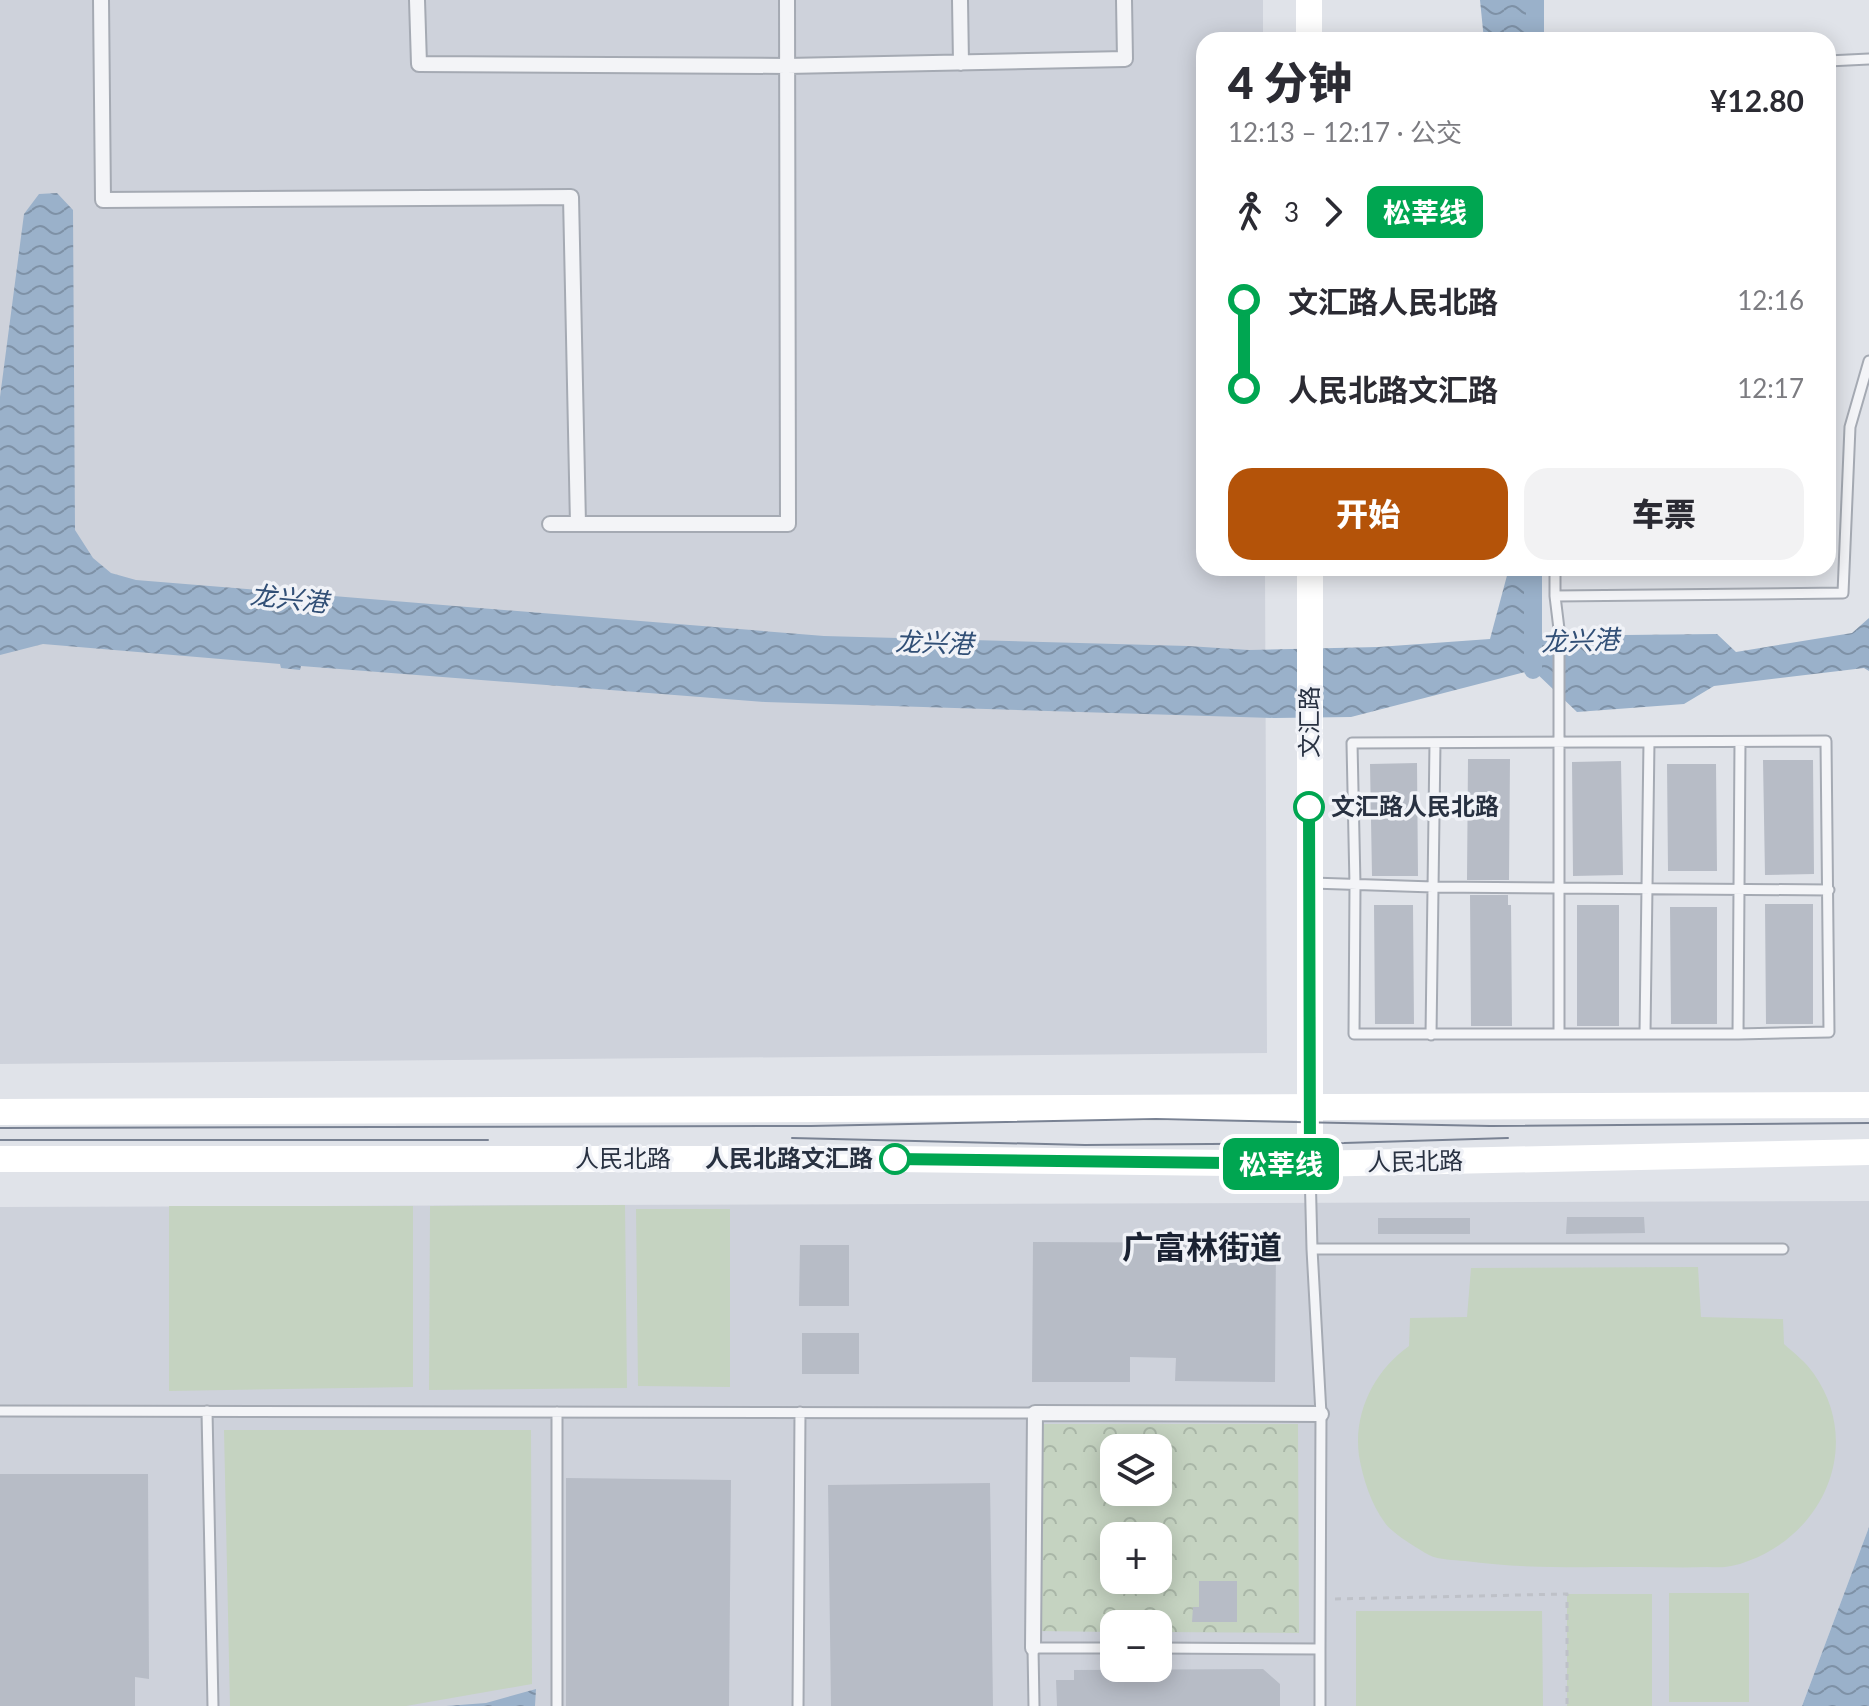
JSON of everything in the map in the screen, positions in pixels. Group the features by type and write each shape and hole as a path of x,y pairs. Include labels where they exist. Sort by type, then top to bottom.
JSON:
{"main road":[{"path":"1309,0 1309,32"},
{"name":"文汇路","path":"1310,576 1310,1164"},
{"name":"人民北路","path":"0,1112 1869,1105"},
{"name":"人民北路","path":"0,1159 895,1159 1310,1164 1869,1152"}],"street":[{"path":"101,0 103,200 571,197 578,524"},
{"path":"417,0 419,64 787,66 1125,59 1124,0"},
{"path":"550,524 788,524 787,0"},
{"path":"960,0 961,63"},
{"path":"1033,1648 1035,1413 1321,1414"}],"lane":[{"path":"1836,61 1869,59"},
{"path":"1555,596 1843,593 1850,427 1869,361"},
{"path":"1555,576 1559,629 1559,1034"},
{"path":"1826,741 1829,1032 1354,1034 1352,743 1649,742 1826,741"},
{"path":"1645,1033 1649,742"},
{"path":"1738,1034 1740,742"},
{"path":"1431,1035 1435,743"},
{"path":"1310,882 1433,887 1829,890"},
{"path":"1310,1164 1321,1414 1320,1706"},
{"path":"1312,1249 1783,1249"},
{"path":"0,1411 1035,1413"},
{"path":"207,1411 213,1706"},
{"path":"557,1412 557,1706"},
{"path":"798,1706 800,1412"},
{"path":"1034,1706 1033,1648 1100,1648"},
{"path":"1172,1648 1320,1649"}],"path":[{"path":"1320,1599 1567,1594 1567,1706"}],"shaded area":[{"path":"0,0 1263,0 1263,32 1196,32 1196,576 1265,576 1267,1053 0,1064"},
{"path":"1869,1201 1869,1527 1802,1706 0,1706 0,1207"}],"green space":[{"path":"625,1205 627,1388 429,1390 430,1206"},
{"path":"169,1206 413,1206 413,1387 169,1391"},
{"path":"636,1209 730,1209 730,1387 638,1386"},
{"path":"1698,1267 1701,1317 1783,1319 1784,1344 1811,1370 1828,1401 1835,1429 1835,1457 1828,1483 1816,1508 1798,1530 1775,1548 1728,1567 1552,1567 1437,1558 1385,1523 1368,1491 1359,1456 1363,1408 1386,1367 1409,1346 1410,1318 1467,1317 1471,1268"},
{"path":"1039,1424 1298,1424 1299,1633 1172,1632 1172,1610 1100,1610 1100,1632 1038,1631"},
{"path":"224,1430 531,1430 532,1684 406,1706 230,1706"},
{"path":"1669,1593 1749,1593 1749,1702 1669,1702"},
{"path":"1567,1594 1652,1594 1652,1706 1567,1706"},
{"path":"1356,1611 1542,1611 1543,1706 1356,1706"}],"water":[{"path":"1480,0 1530,0 1530,32 1483,32"},
{"name":"龙兴港","path":"57,193 73,210 75,530 93,558 111,573 136,580 824,636 1249,650 1378,647 1490,639 1507,576 1533,576 1533,636 1717,634 1736,652 1852,633 1869,618 1869,671 1864,668 1714,686 1684,704 1577,712 1533,670 1351,717 1274,718 765,702 301,666 300,670 281,668 280,664 43,644 0,655 0,397 24,214 39,194"},
{"path":"1869,1527 1869,1706 1802,1706"},
{"path":"536,1689 535,1706 446,1706 486,1703"}],"building":[{"path":"1468,759 1510,759 1509,880 1467,880"},
{"path":"1763,760 1813,760 1814,874 1765,875"},
{"path":"1621,761 1623,875 1573,876 1572,762"},
{"path":"1417,763 1418,876 1372,876 1370,764"},
{"path":"1667,764 1716,764 1717,871 1668,871"},
{"path":"1470,895 1508,895 1508,905 1511,905 1512,1026 1471,1026"},
{"path":"1765,904 1813,904 1813,1024 1766,1024"},
{"path":"1374,905 1413,905 1414,1024 1375,1024"},
{"path":"1577,905 1619,905 1619,1026 1577,1026"},
{"path":"1670,907 1717,907 1717,1024 1671,1024"},
{"path":"1567,1217 1644,1217 1645,1233 1566,1234"},
{"path":"1378,1218 1470,1218 1470,1234 1378,1234"},
{"path":"1033,1242 1276,1243 1275,1382 1175,1381 1176,1358 1130,1357 1130,1382 1032,1382"},
{"path":"800,1245 849,1245 849,1306 799,1306"},
{"path":"802,1333 859,1333 859,1374 802,1374"},
{"path":"0,1474 148,1474 149,1679 135,1677 135,1706 0,1706"},
{"path":"566,1478 731,1480 729,1706 566,1706"},
{"path":"990,1483 993,1706 831,1706 828,1485"},
{"path":"1199,1581 1237,1581 1237,1622 1192,1622 1193,1607 1199,1607"},
{"path":"1172,1669 1263,1669 1280,1684 1280,1706 1057,1706 1056,1680 1074,1680 1074,1670 1100,1670 1100,1682 1172,1682"}],"waterway":[{"path":"1535,0 1535,32"},
{"name":"龙兴港","path":"1533,576 1533,670"}],"tram line":[{"path":"0,1128 811,1126 1156,1119 1490,1126 1869,1123"},
{"path":"792,1138 1085,1145 1508,1138"},
{"path":"0,1140 488,1140"}],"bus line":[{"name":"松莘线","path":"895,1159 1310,1164 1309,807"}],"place":[{"name":"文汇路人民北路","path":"1309,807"},
{"name":"人民北路文汇路","path":"895,1159"}],"district":[{"name":"广富林街道","path":"1202,1248"}]}
